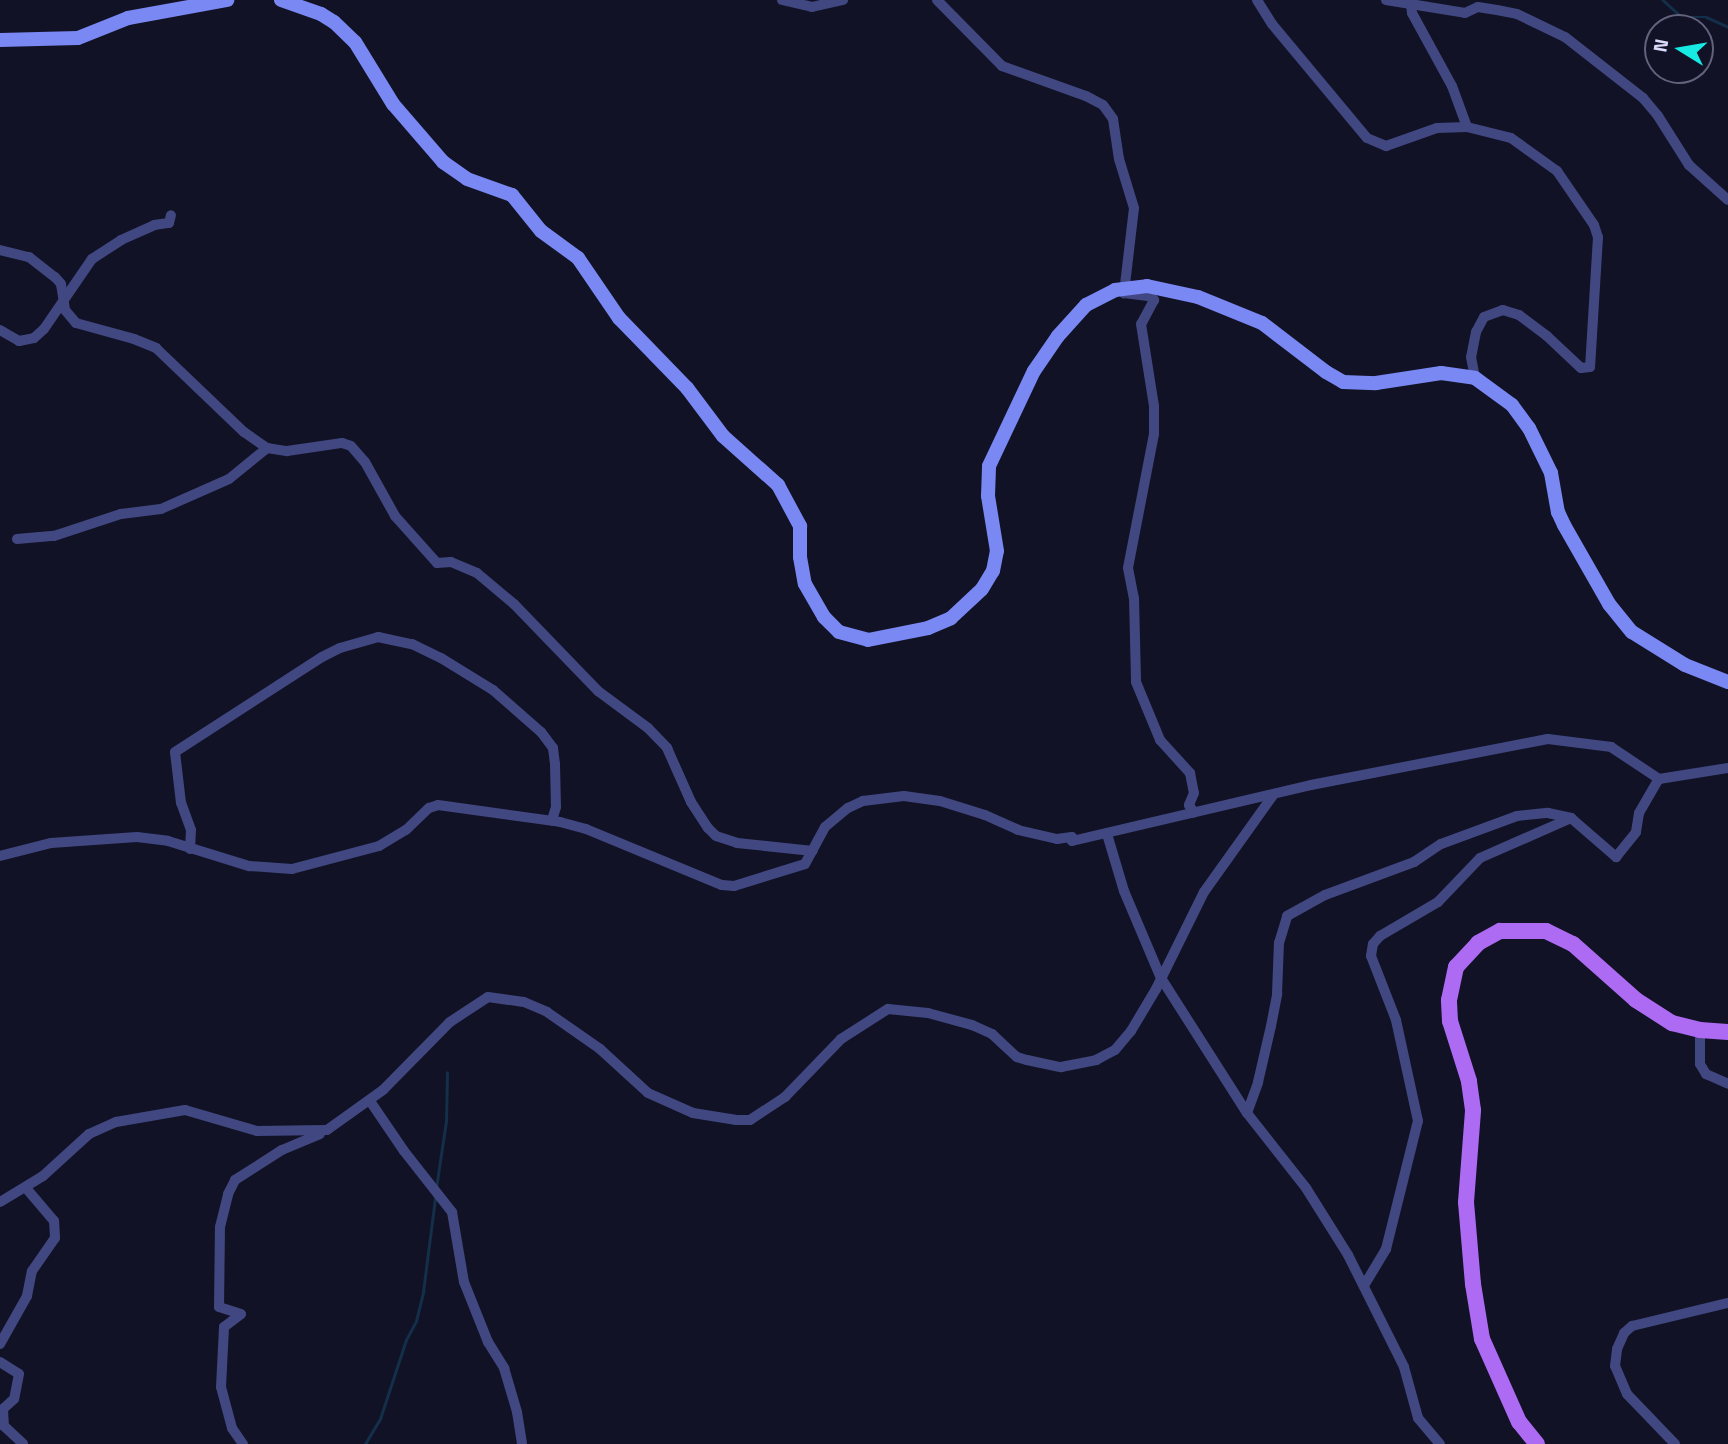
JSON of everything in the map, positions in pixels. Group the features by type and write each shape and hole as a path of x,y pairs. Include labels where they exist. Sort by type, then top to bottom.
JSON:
{"main road":[{"path":"0,40 78,38 128,18 227,0"},
{"path":"281,0 321,14 334,22 355,42 394,104 443,162 467,179 512,195 538,228 578,258 619,318 678,378 723,436 779,487 800,526 800,557 805,584 829,623 850,636 885,638 935,626 951,618 982,589 993,571 996,551 988,496 992,458 1034,371 1058,336 1092,301 1123,287 1162,288 1198,298 1250,318 1274,331 1343,382 1376,383 1441,373 1475,378 1512,405 1529,428 1545,457 1564,525 1609,604 1632,632 1685,666 1728,682"},
{"path":"1537,1444 1519,1422 1482,1339 1473,1284 1466,1202 1473,1111 1469,1081 1450,1021 1449,1000 1456,967 1478,943 1500,931 1546,931 1573,944 1636,1000 1672,1023 1700,1030 1728,1031"}],"street":[{"path":"782,0 813,7 843,0"},
{"path":"937,0 1002,65 1086,96 1110,113 1119,159 1134,208 1124,293 1150,296 1154,300 1141,324 1154,406 1154,433 1128,568 1134,598 1136,682 1160,740 1191,773 1194,793 1189,805 1194,813"},
{"path":"1257,0 1348,117 1377,144 1386,146 1437,128 1467,127 1511,138 1536,154 1567,182 1594,225 1598,237 1590,367 1581,368 1547,336 1519,315 1503,310 1484,317 1476,332 1471,357 1475,378"},
{"path":"1387,0 1465,13 1478,7 1517,14 1565,37 1643,98 1658,116 1683,157 1728,200"},
{"path":"1411,4 1412,13 1452,86 1467,127"},
{"path":"0,330 19,341 34,338 83,269 102,251 153,225 169,223 172,215"},
{"path":"0,250 25,256 54,276 61,284 65,310 81,326 134,339 156,348 244,432 267,448 286,451 342,443 351,446 365,462 395,516 436,563 451,562 477,573 514,604 598,691 648,728 667,748 691,802 716,836 737,843 813,851"},
{"path":"17,539 65,534 121,514 161,509 229,479 267,448"},
{"path":"190,849 191,830 181,803 175,752 286,678 340,648 378,637 412,644 441,658 493,690 541,732 553,748 555,764 556,807 552,820"},
{"path":"0,856 51,843 127,836 158,839 249,866 292,869 379,846 406,830 429,808 436,805 552,820 586,829 727,886 743,885 805,864 825,827 841,812 863,801 904,796 940,801 985,815 1018,830 1057,839 1072,837 1072,841 1274,794 1556,738 1611,747 1659,779 1728,768"},
{"path":"1247,1113 1272,1026 1277,994 1279,943 1287,916 1325,895 1414,862 1441,844 1508,819 1548,813 1571,818 1592,834 1605,850 1617,856 1636,832 1641,807 1659,779"},
{"path":"243,1444 232,1428 221,1387 224,1327 241,1314 219,1307 220,1227 228,1194 235,1180 282,1150 327,1130 370,1101 450,1022 488,997 524,1002 547,1012 609,1056 648,1093 693,1112 750,1120 785,1097 818,1059 853,1028 888,1009 954,1019 992,1034 1017,1057 1060,1067 1096,1060 1115,1050 1131,1031 1204,892 1274,794"},
{"path":"1365,1284 1386,1249 1418,1121 1396,1020 1371,956 1373,944 1380,936 1438,902 1480,858 1571,818"},
{"path":"1107,834 1124,891 1161,978 1247,1113 1306,1188 1365,1284 1404,1367 1418,1418 1432,1438 1440,1444"},
{"path":"1700,1030 1700,1064 1706,1074 1728,1084"},
{"path":"370,1101 404,1151 452,1212 464,1282 488,1342 505,1368 517,1412 522,1444"},
{"path":"0,1202 26,1188 89,1134 116,1122 168,1111 203,1113 257,1130 327,1130"},
{"path":"0,1344 27,1296 32,1271 55,1238 54,1222 26,1188"},
{"path":"1675,1444 1627,1394 1615,1366 1617,1349 1624,1333 1632,1326 1728,1303"},
{"path":"0,1362 19,1374 14,1399 3,1409 3,1418 4,1426 23,1444"}],"waterway":[{"path":"1663,0 1682,17 1706,17 1728,27"},
{"path":"436,1188 446,1121 447,1073"},
{"path":"365,1444 380,1419 406,1340 416,1321 423,1292 435,1198"}]}
